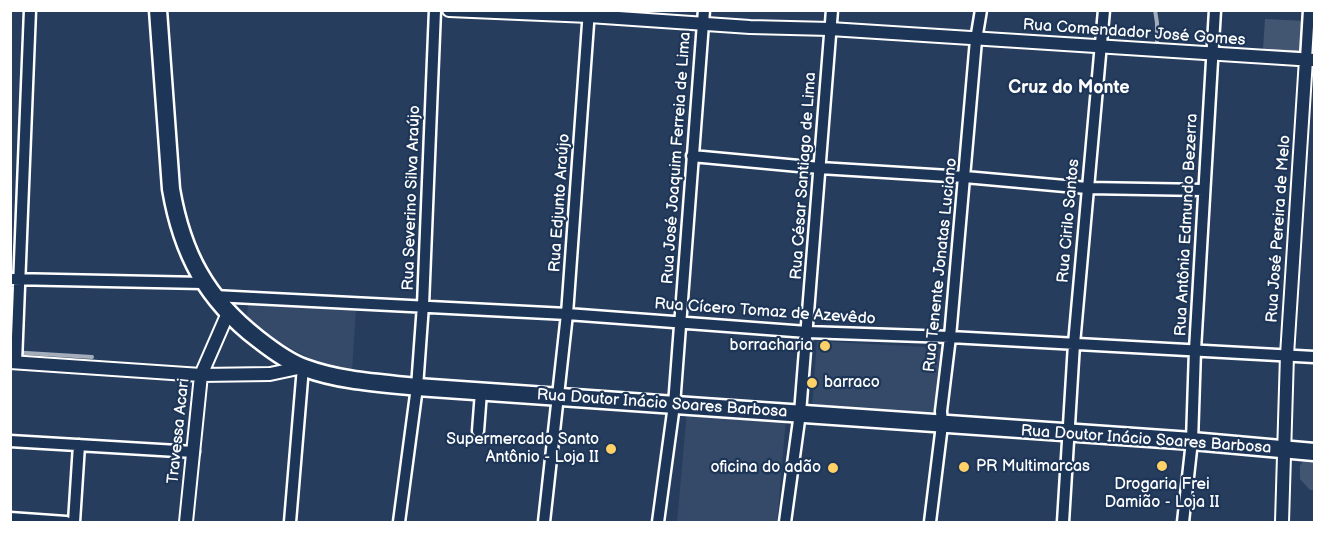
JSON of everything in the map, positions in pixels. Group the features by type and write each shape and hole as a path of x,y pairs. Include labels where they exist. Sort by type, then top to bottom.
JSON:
{"main road":[{"path":"158,10 171,189 186,247 208,289 228,313 268,347 303,367"},
{"name":"Rua Doutor Inácio Soares Barbosa","path":"303,367 350,379 417,387 1192,441 1314,452"}],"street":[{"path":"13,362 15,279 30,10"},
{"name":"Rua Severino Silva Araújo","path":"399,522 417,387 423,305 435,10"},
{"name":"Rua Comendador José Gomes","path":"449,10 589,13 702,25 830,29 1310,60"},
{"name":"Rua José Joaquim Ferreia de Lima","path":"658,522 674,405 704,10"},
{"name":"Rua César Santiago de Lima","path":"785,522 800,413 832,10"},
{"name":"Rua Tenente Jonatas Luciano","path":"930,522 951,337 976,40 981,10"},
{"name":"Rua Cirilo Santos","path":"1064,522 1074,344 1104,10"},
{"name":"Rua Antônia Edmundo Bezerra","path":"1183,522 1192,441 1195,350 1215,10"},
{"name":"Rua José Pereira de Melo","path":"1282,522 1287,355 1310,60 1310,10"},
{"name":"Rua Edjunto Araújo","path":"544,522 567,314 589,13"},
{"path":"693,156 1087,188 1204,190"},
{"name":"Rua Cícero Tomaz de Azevêdo","path":"15,279 208,289 807,332 951,337 1314,357"},
{"name":"Travessa Acari","path":"186,522 201,375 228,313"},
{"name":"Rua Doutor Inácio Soares Barbosa","path":"13,362 201,375 270,374 303,367"},
{"path":"290,522 303,367"},
{"path":"478,431 481,392"},
{"path":"10,441 194,452"},
{"path":"75,522 80,445"},
{"path":"10,518 66,522"}],"shaded area":[{"path":"1265,19 1306,21 1303,53 1263,50"},
{"path":"255,300 356,309 352,372 311,359 271,338 248,320 248,305"},
{"path":"817,341 942,348 938,417 812,408"},
{"path":"687,411 786,418 777,522 677,522"},
{"path":"1314,458 1314,490 1310,490 1300,479 1300,466 1304,459"}],"waterway":[{"path":"1155,10 1157,46 1160,46"},
{"path":"1263,51 1314,53"},
{"path":"10,352 92,357"}],"place":[{"name":"borracharia","path":"825,346"},
{"name":"barraco","path":"812,383"},
{"name":"Supermercado Santo Antônio - Loja II","path":"611,449"},
{"name":"Drogaria Frei Damião - Loja II","path":"1162,466"},
{"name":"PR Multimarcas","path":"964,467"},
{"name":"oficina do adão","path":"833,468"}],"district":[{"name":"Cruz do Monte","path":"1069,88"}]}
